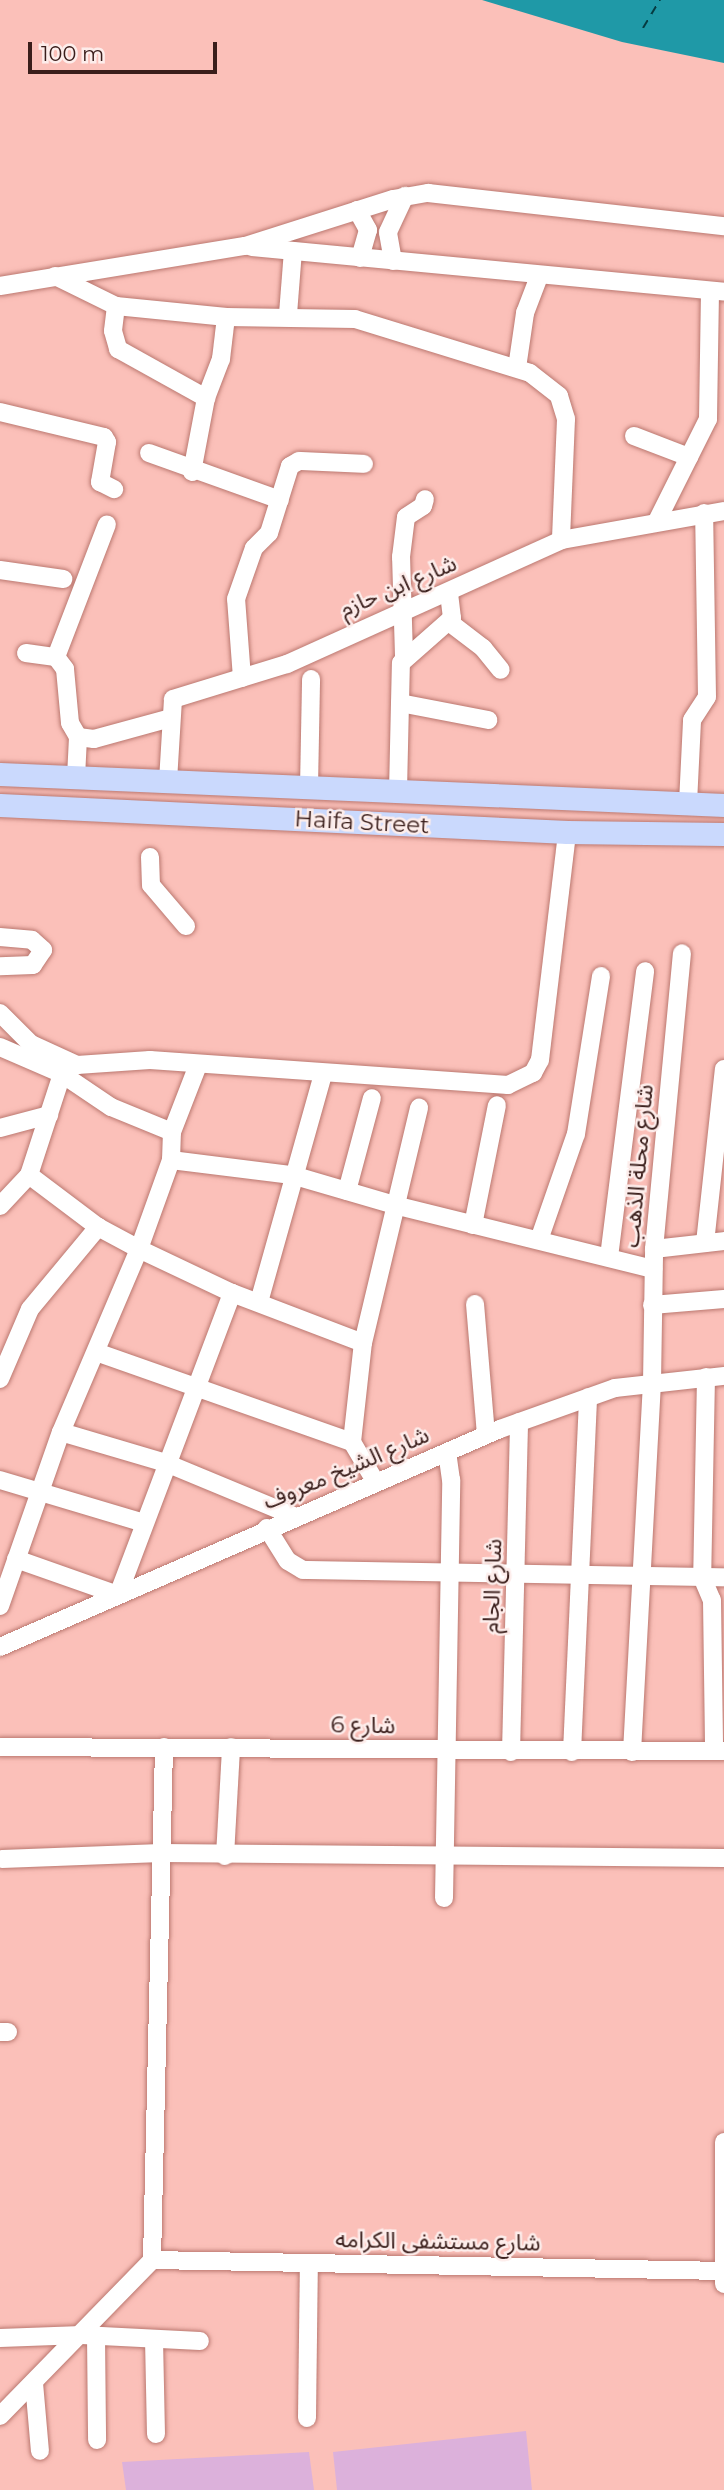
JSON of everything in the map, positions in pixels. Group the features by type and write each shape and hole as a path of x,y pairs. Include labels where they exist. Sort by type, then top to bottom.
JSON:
{"main road":[{"name":"Haifa Street","path":"0,774 724,804"},
{"name":"Haifa Street","path":"0,805 567,832 724,834"}],"street":[{"path":"0,286 245,246 405,196 428,193 724,226"},
{"path":"393,261 388,232 405,196"},
{"path":"357,210 368,237 360,258"},
{"path":"245,246 539,277 717,292 708,419 657,521"},
{"path":"288,314 293,251"},
{"path":"55,276 116,306 226,317 288,314 355,319 517,368 549,384 563,407 567,440 561,540"},
{"path":"517,368 525,313 539,277"},
{"path":"116,306 113,331 118,349 206,398"},
{"path":"192,472 206,398 221,359 226,317"},
{"path":"0,412 104,437 107,442 100,482 114,489"},
{"path":"634,436 689,457"},
{"path":"149,453 192,472 280,500"},
{"path":"242,678 236,599 254,548 269,533 294,462 364,464"},
{"path":"398,791 405,613 401,557 406,517 423,506 425,499"},
{"name":"شارع ابن حازم","path":"171,718 173,699 287,664 405,613 561,540 724,511"},
{"path":"688,803 692,720 707,697 704,513"},
{"path":"57,657 107,524"},
{"path":"0,570 63,579"},
{"path":"404,656 449,622 453,614 449,592"},
{"path":"449,622 483,648 501,670"},
{"path":"26,653 57,657"},
{"path":"57,657 68,675 70,723 78,737 76,777"},
{"path":"309,787 311,679"},
{"path":"400,704 488,720"},
{"path":"78,737 94,738 171,718 168,781"},
{"path":"0,1013 31,1044 77,1065 136,1059 323,1075 508,1085 533,1073 540,1060 567,832"},
{"path":"150,857 151,885 186,926"},
{"path":"0,937 32,940 43,950 33,965 0,966"},
{"name":"شارع محلة الذهب","path":"632,1752 652,1383 654,1249 682,953"},
{"path":"609,1258 645,971"},
{"path":"538,1240 576,1135 601,975"},
{"path":"0,1047 62,1073 111,1107 172,1132"},
{"path":"0,1606 61,1432 139,1249 171,1160 172,1132 198,1065"},
{"path":"705,1243 724,1069"},
{"path":"0,1206 29,1175 62,1073"},
{"path":"259,1302 292,1175 323,1075"},
{"path":"347,1191 372,1098"},
{"path":"473,1225 497,1105"},
{"path":"375,1481 352,1442 363,1343 398,1206 419,1108"},
{"path":"0,1128 48,1115"},
{"path":"171,1160 292,1175 398,1206 653,1269"},
{"path":"29,1175 98,1227 139,1249 232,1293 363,1343"},
{"path":"0,1379 30,1309 98,1227"},
{"path":"654,1249 724,1241"},
{"path":"16,1559 118,1595 195,1385 232,1293"},
{"path":"652,1305 724,1299"},
{"path":"475,1304 486,1434"},
{"path":"96,1352 352,1442"},
{"path":"715,1377 702,1577 712,1600 719,1751"},
{"name":"شارع الشيخ معروف","path":"0,1647 486,1434 588,1397 652,1383 715,1377"},
{"path":"572,1752 588,1397"},
{"name":"شارع الجام","path":"511,1752 519,1422"},
{"path":"61,1432 166,1464 294,1516"},
{"path":"444,1898 442,1855 449,1573 447,1452"},
{"path":"0,1480 144,1523"},
{"path":"267,1528 288,1561 303,1570 724,1577"},
{"name":"شارع 6","path":"0,1747 230,1747 444,1752 719,1751"},
{"path":"0,2416 89,2336 152,2260 164,1747"},
{"path":"225,1856 230,1747"},
{"path":"2,1859 161,1853 225,1856 724,1858"},
{"path":"723,2275 724,2142"},
{"name":"شارع مستشفى الكرامه","path":"152,2260 723,2275"},
{"path":"307,2418 309,2263"},
{"path":"89,2336 97,2440"},
{"path":"0,2338 89,2336 200,2341"},
{"path":"154,2339 156,2434"},
{"path":"34,2383 40,2451"}],"shaded area":[{"path":"526,2431 532,2490 337,2490 333,2452"},
{"path":"309,2452 314,2490 126,2490 122,2462"}],"water":[{"path":"482,0 724,0 724,63 622,42"}],"ferry route":[{"path":"643,28 660,0"}]}
